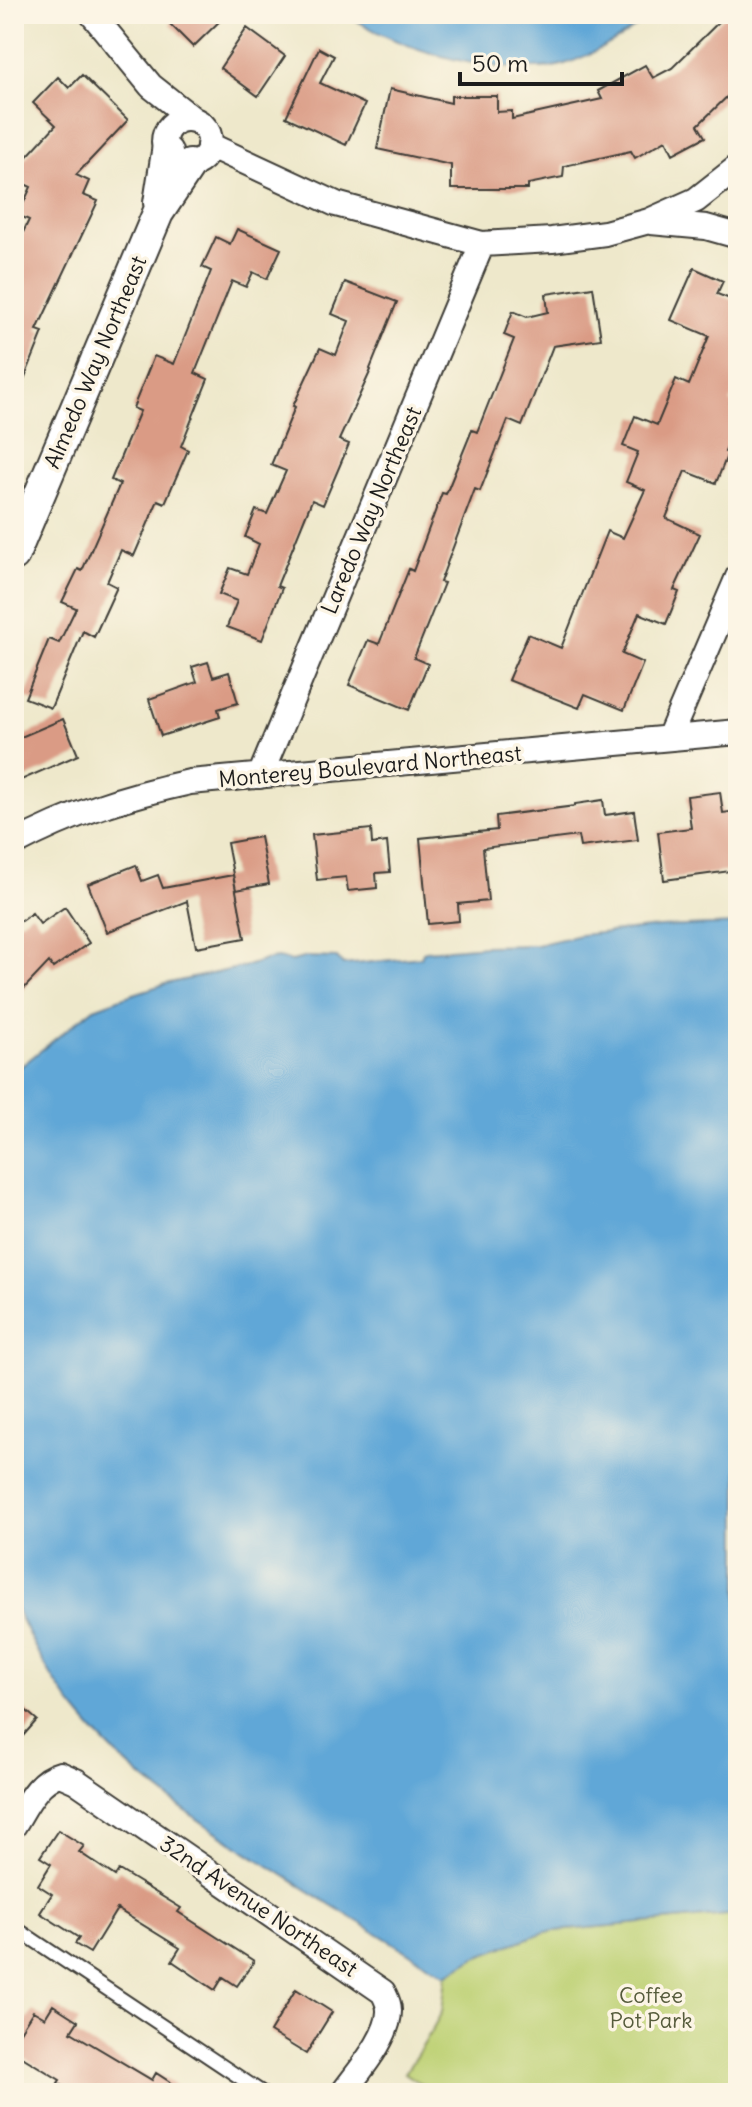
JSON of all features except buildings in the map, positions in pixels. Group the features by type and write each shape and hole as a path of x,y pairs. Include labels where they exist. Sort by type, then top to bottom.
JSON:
{"street":[{"path":"92,14 151,86 183,148 336,204 482,244 605,233 649,221 696,200 738,167"},
{"path":"151,86 206,130 183,148"},
{"name":"Almedo Way Northeast","path":"14,555 183,148"},
{"path":"649,221 706,227 738,236"},
{"name":"Laredo Way Northeast","path":"260,776 482,244"},
{"path":"669,738 738,577"},
{"name":"Monterey Boulevard Northeast","path":"14,844 50,825 107,803 190,782 738,732"},
{"name":"32nd Avenue Northeast","path":"14,1825 48,1777 60,1774 76,1781 383,1992 390,2006 388,2022 343,2093"}],"lane":[{"path":"14,1927 263,2093"}],"green space":[{"name":"Coffee Pot Park","path":"738,1914 738,2093 435,2093 405,2073 442,2012 446,1975 476,1957 545,1932"}],"water":[{"path":"347,14 653,14 591,54 562,65 536,68 476,64 430,53 385,36"},
{"path":"738,924 738,1914 545,1932 476,1957 446,1975 244,1850 124,1762 72,1706 44,1664 21,1619 14,1604 14,1072 94,1008 165,984 265,960 337,958 343,965 421,957 426,951 536,945 580,935 659,927"}]}
